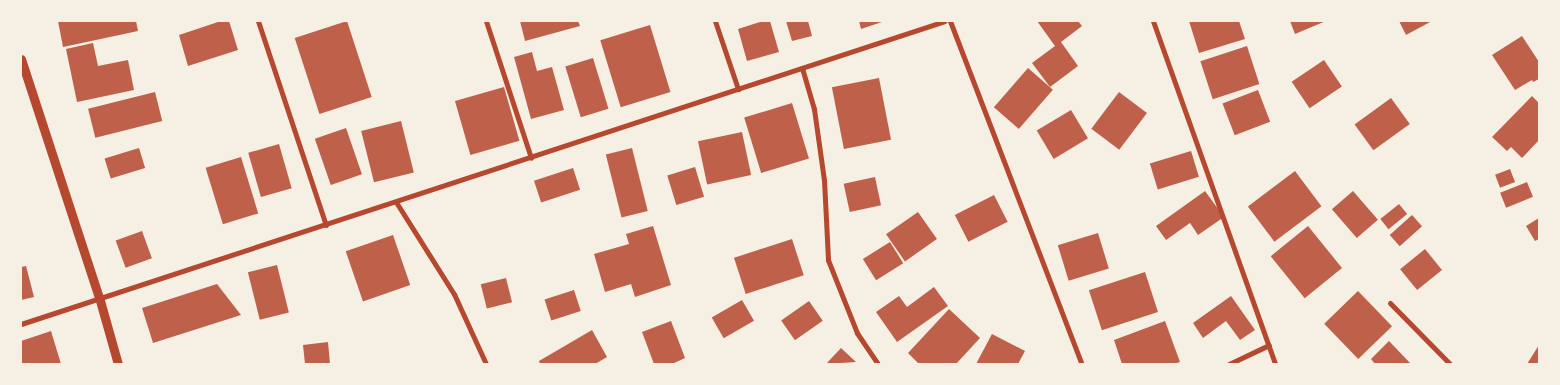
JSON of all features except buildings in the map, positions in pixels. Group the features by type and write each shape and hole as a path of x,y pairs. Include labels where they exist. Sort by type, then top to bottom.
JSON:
{"street":[{"path":"258,21 326,225"},
{"path":"486,21 531,158"},
{"path":"715,21 738,90"},
{"path":"21,324 945,21"},
{"path":"950,21 1082,364"},
{"path":"1154,21 1275,364"},
{"path":"21,59 99,297 118,364"},
{"path":"802,68 814,109 824,180 828,260 857,333 878,364"},
{"path":"396,202 454,294 486,364"},
{"path":"1390,303 1450,364"},
{"path":"1228,364 1269,345"}]}
